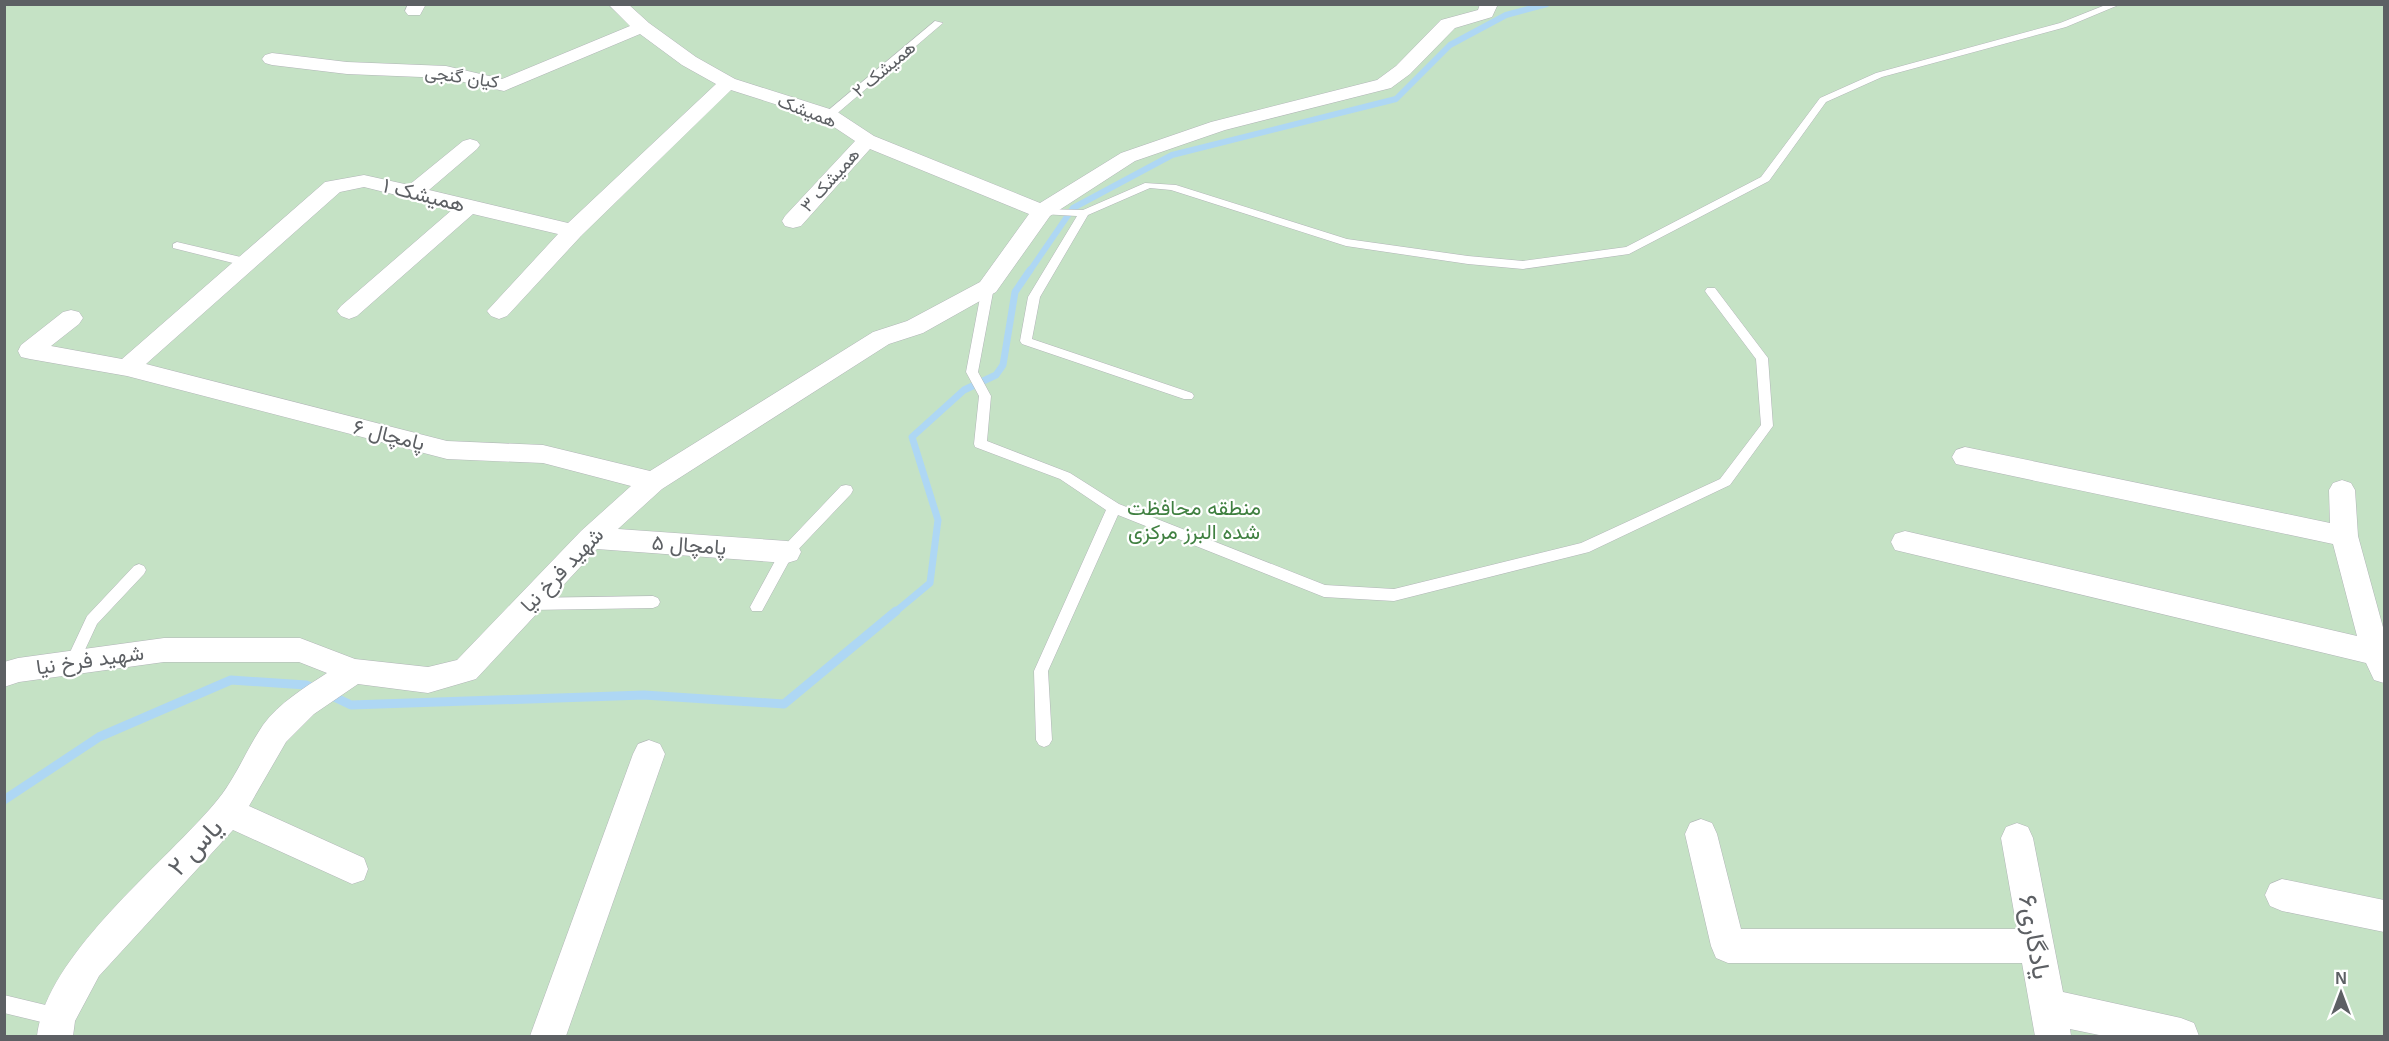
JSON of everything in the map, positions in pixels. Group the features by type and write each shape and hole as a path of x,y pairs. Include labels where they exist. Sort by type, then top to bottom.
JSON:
{"street":[{"name":"همیشک","path":"616,4 642,27 689,61 729,83 829,115 867,140 1049,211"},
{"path":"1049,211 1128,157 1218,126 1384,84 1403,70 1448,24 1486,13 1489,4"},
{"name":"کیان گنجی","path":"272,59 347,68 446,72 504,85 642,27"},
{"path":"499,311 573,231 729,83"},
{"name":"همیشک ۳","path":"792,221 867,140"},
{"path":"414,192 470,145"},
{"name":"همیشک ۱","path":"127,368 333,187 364,181 573,231"},
{"path":"349,311 469,206"},
{"name":"شهید فرخ نیا","path":"4,675 18,670 164,650 300,650 345,678 428,680 466,670 591,538 653,482 881,338 915,327 988,287 1049,211"},
{"name":"پامچال ۶","path":"71,318 30,351 127,368 447,450 543,454 653,482"},
{"path":"1965,457 2344,536"},
{"path":"2342,490 2344,536 2380,662"},
{"name":"پامچال ۵","path":"591,538 787,552"},
{"path":"1905,542 2380,662"},
{"name":"یاس ۲","path":"56,1027 87,964 228,812 275,733 303,705 345,678"},
{"path":"548,1036 649,754"},
{"path":"228,812 352,869"},
{"path":"1701,834 1728,946 2037,946"},
{"name":"یادگاری۶","path":"2017,838 2050,1021"},
{"path":"2282,895 2385,916"},
{"path":"2050,1021 2181,1036"}],"lane":[{"path":"1049,211 1084,213 1149,185 1172,187 1346,242 1468,260 1522,265 1629,250 1765,179 1823,100 1879,75 2063,25 2118,4"},
{"name":"همیشک ۲","path":"829,115 939,23"},
{"path":"1084,213 1034,297 1026,341 1188,396"},
{"path":"177,246 246,262"},
{"path":"988,287 972,372 985,396 980,444 1065,476 1114,508 1324,591 1394,595 1584,548 1725,482 1767,426 1762,358 1711,291"},
{"path":"757,607 787,552 846,490"},
{"path":"1044,740 1041,671 1114,508"},
{"path":"72,663 92,620 139,570"},
{"path":"529,604 653,602"},
{"path":"4,1004 56,1027"}],"green space":[{"name":"منطقه محافظت شده البرز مرکزی","path":"5,5 2384,5 2384,1036 5,1036"}],"waterway":[{"path":"1029,272 1073,208 1172,155 1396,99 1450,45 1506,15 1547,4"},
{"path":"894,613 930,583 938,520 912,437 964,390 996,375 1003,365 1015,292 1030,270"},
{"path":"330,695 351,705 644,695 784,704 896,611"},
{"path":"4,800 99,737 231,680 306,685 316,689"}]}
